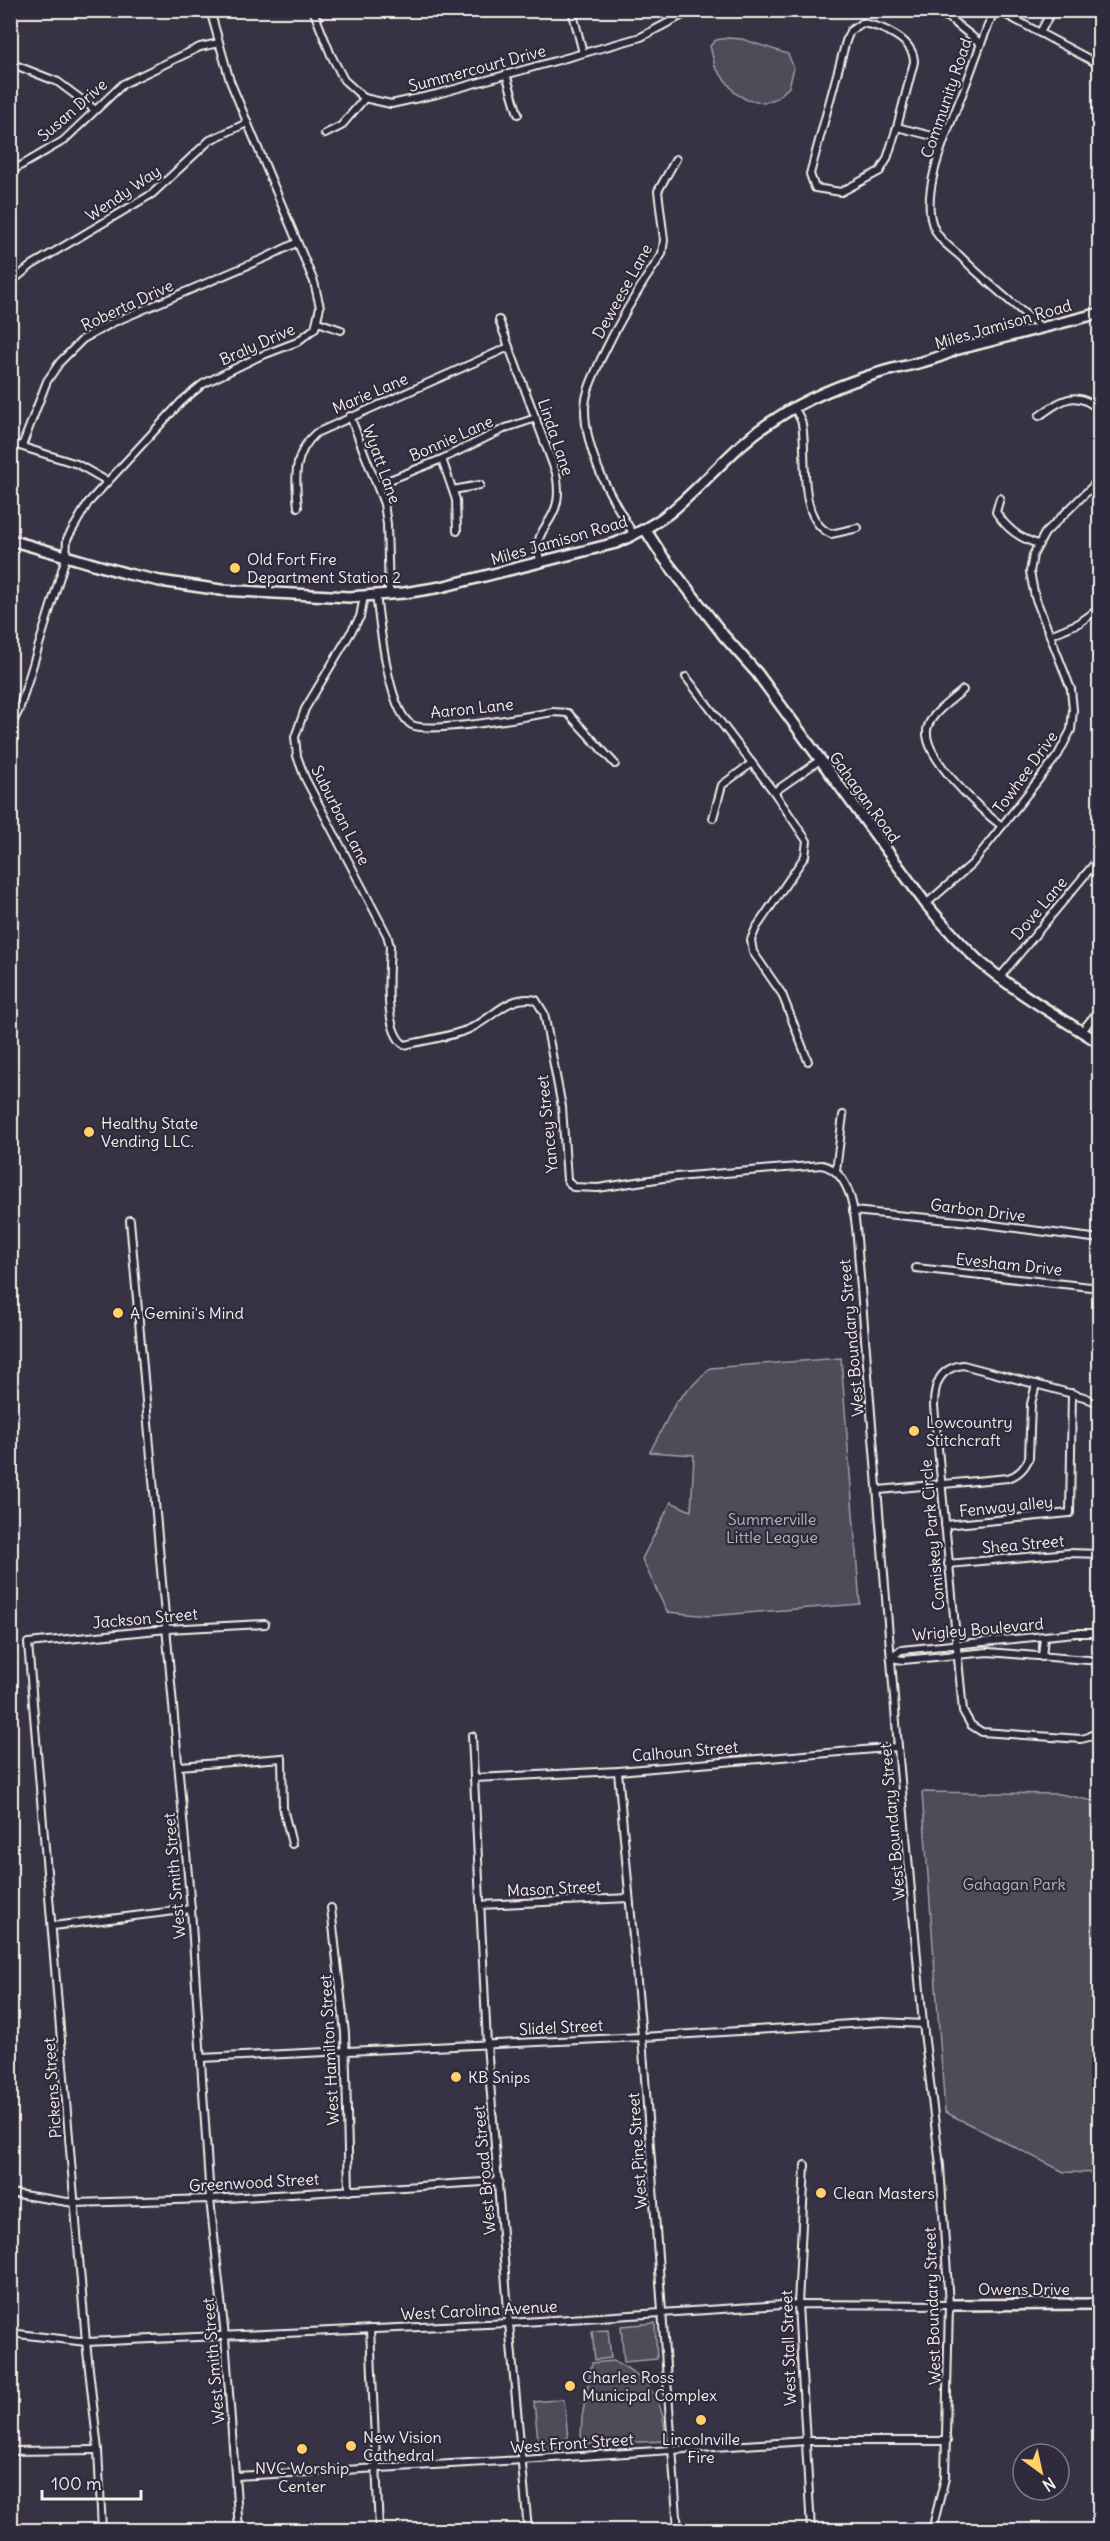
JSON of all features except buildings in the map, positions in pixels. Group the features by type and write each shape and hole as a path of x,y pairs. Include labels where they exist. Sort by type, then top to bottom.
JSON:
{"main road":[{"name":"Miles Jamison Road","path":"10,540 130,575 199,588 315,596 364,596 441,587 616,543 634,535 670,513 744,442 794,408 846,384 940,357 955,350 1100,313"},
{"name":"Gahagan Road","path":"645,529 663,557 724,636 757,673 926,904 969,951 1000,977 1019,992 1100,1043"},
{"name":"Owens Drive","path":"949,2305 1100,2304"}],"street":[{"path":"210,10 230,81 320,299 318,322 341,330"},
{"path":"313,10 338,72 365,98 341,126 325,134"},
{"path":"572,10 583,53"},
{"name":"Summercourt Drive","path":"365,98 381,103 400,102 506,74 641,37 692,10"},
{"path":"932,10 949,18 980,43"},
{"path":"996,10 1100,65"},
{"name":"Community Road","path":"996,10 980,43 944,139 929,203 929,214 936,232 980,277 1042,328"},
{"path":"1040,33 1052,10"},
{"path":"862,24 883,28 906,44 914,54 914,62 897,127 887,159 880,171 841,192 815,188 810,174 846,41 850,31 862,24"},
{"name":"Susan Drive","path":"10,172 63,141 115,90 138,76 200,47 219,43"},
{"path":"10,63 58,82 94,109"},
{"path":"506,74 519,114"},
{"name":"Wendy Way","path":"10,283 32,264 146,199 210,140 247,123"},
{"path":"897,127 944,139"},
{"name":"Deweese Lane","path":"634,535 619,512 595,458 586,426 585,406 590,386 614,330 662,254 664,240 658,190 676,159"},
{"name":"Roberta Drive","path":"22,446 47,381 60,362 83,339 112,323 296,243"},
{"name":"Linda Lane","path":"499,320 556,473 559,488 555,509 537,540 537,552 541,563"},
{"name":"Braly Drive","path":"10,728 19,710 66,557 66,543 88,503 163,420 195,390 226,372 304,338 318,322"},
{"name":"Marie Lane","path":"298,507 295,473 303,448 316,433 509,346"},
{"path":"1039,416 1070,398 1084,399 1100,411"},
{"path":"794,408 802,421 808,501 816,522 819,527 831,534 858,528"},
{"name":"Wyatt Lane","path":"350,416 377,485 387,524 389,594"},
{"name":"Bonnie Lane","path":"377,485 442,459 477,440 536,418"},
{"path":"10,443 77,464 108,481"},
{"path":"442,459 457,504 457,531"},
{"name":"Towhee Drive","path":"926,904 972,864 1058,755 1071,730 1074,710 1071,689 1031,585 1031,563 1038,544 1051,526 1100,479"},
{"path":"453,490 480,484"},
{"path":"1000,498 996,512 1004,524 1010,531 1038,544"},
{"name":"Aaron Lane","path":"376,595 388,672 396,701 401,715 413,726 434,728 553,712 568,713 615,764"},
{"name":"Suburban Lane","path":"364,596 360,617 305,709 295,743 305,778 387,936 390,945 392,1021"},
{"path":"1050,635 1079,623 1100,608"},
{"path":"686,677 806,837 807,852 756,928 751,946 756,957 783,994 808,1061"},
{"path":"963,690 932,719 927,729 927,740 961,789 1002,826"},
{"path":"774,792 820,760"},
{"path":"713,818 722,785 752,763"},
{"name":"Dove Lane","path":"1000,977 1100,857"},
{"name":"Yancey Street","path":"392,1021 394,1035 405,1045 471,1028 514,1000 525,998 536,1000 544,1013 561,1107 567,1180 573,1187 598,1188 663,1178 809,1165 822,1166 836,1171"},
{"path":"1081,1032 1100,1010"},
{"path":"836,1171 843,1115"},
{"name":"West Boundary Street","path":"836,1171 846,1184 853,1211 879,1490 898,1747 923,2024 940,2166 949,2305 947,2441 945,2478 932,2530"},
{"name":"Garbon Drive","path":"853,1211 970,1222 1100,1239"},
{"name":"West Smith Street","path":"130,1220 191,1910 210,2199 225,2337 239,2530"},
{"name":"Evesham Drive","path":"916,1268 1100,1288"},
{"name":"Comiskey Park Circle","path":"1100,1404 1072,1394 963,1365 950,1368 941,1375 934,1388 963,1711 971,1725 982,1732 1073,1739 1089,1737 1100,1729"},
{"path":"879,1490 1008,1478 1022,1470 1029,1458 1031,1404 1036,1384"},
{"name":"Fenway alley","path":"945,1525 1070,1513 1072,1394"},
{"name":"Shea Street","path":"948,1564 1069,1553 1100,1554"},
{"name":"Jackson Street","path":"28,1643 167,1629 265,1624"},
{"name":"Wrigley Boulevard","path":"891,1658 901,1650 956,1643 1100,1633"},
{"path":"1042,1657 1044,1636"},
{"name":"Pickens Street","path":"28,1643 86,2342 98,2450 102,2530"},
{"name":"Wrigley Boulevard","path":"891,1658 903,1660 987,1652 1100,1661"},
{"name":"West Broad Street","path":"472,1736 487,2044 528,2530"},
{"name":"Calhoun Street","path":"474,1778 618,1771 898,1747"},
{"path":"179,1766 282,1758 283,1808 292,1844"},
{"name":"West Pine Street","path":"618,1771 642,2037 678,2530"},
{"name":"Mason Street","path":"480,1905 629,1898"},
{"name":"West Hamilton Street","path":"331,1908 345,2050 349,2191"},
{"path":"53,1926 191,1910"},
{"name":"Slidel Street","path":"201,2058 642,2037 882,2022 923,2024"},
{"name":"West Stall Street","path":"805,2165 798,2304 811,2530"},
{"name":"Greenwood Street","path":"10,2193 74,2203 210,2199 499,2181"},
{"name":"West Carolina Avenue","path":"10,2333 86,2342 509,2322 798,2304 949,2305"},
{"path":"370,2329 379,2530"},
{"name":"West Front Street","path":"236,2476 806,2441 947,2441"},
{"path":"10,2451 98,2450"}],"green space":[{"path":"742,39 788,54 794,68 789,87 777,98 764,103 747,100 735,93 715,67 710,46 716,40"},
{"name":"Summerville Little League","path":"841,1358 860,1604 709,1616 667,1612 642,1559 671,1502 691,1511 694,1455 650,1452 676,1402 710,1368"},
{"name":"Gahagan Park","path":"922,1792 1060,1794 1099,1802 1099,2173 1064,2172 945,2112"},
{"path":"655,2323 657,2359 624,2362 621,2326"},
{"path":"608,2330 611,2358 595,2360 592,2331"},
{"path":"614,2361 637,2375 653,2392 662,2414 666,2441 588,2444 581,2436 582,2417 592,2363"},
{"path":"564,2399 569,2447 539,2449 534,2402"}],"place":[{"name":"Old Fort Fire Department Station 2","path":"235,568"},
{"name":"Healthy State Vending LLC.","path":"89,1132"},
{"name":"A Gemini's Mind","path":"118,1313"},
{"name":"Lowcountry Stitchcraft","path":"914,1431"},
{"name":"KB Snips","path":"456,2077"},
{"name":"Clean Masters","path":"821,2193"},
{"name":"Charles Ross Municipal Complex","path":"570,2386"},
{"name":"Lincolnville Fire","path":"701,2420"},
{"name":"New Vision Cathedral","path":"351,2446"},
{"name":"NVC Worship Center","path":"302,2449"}]}
